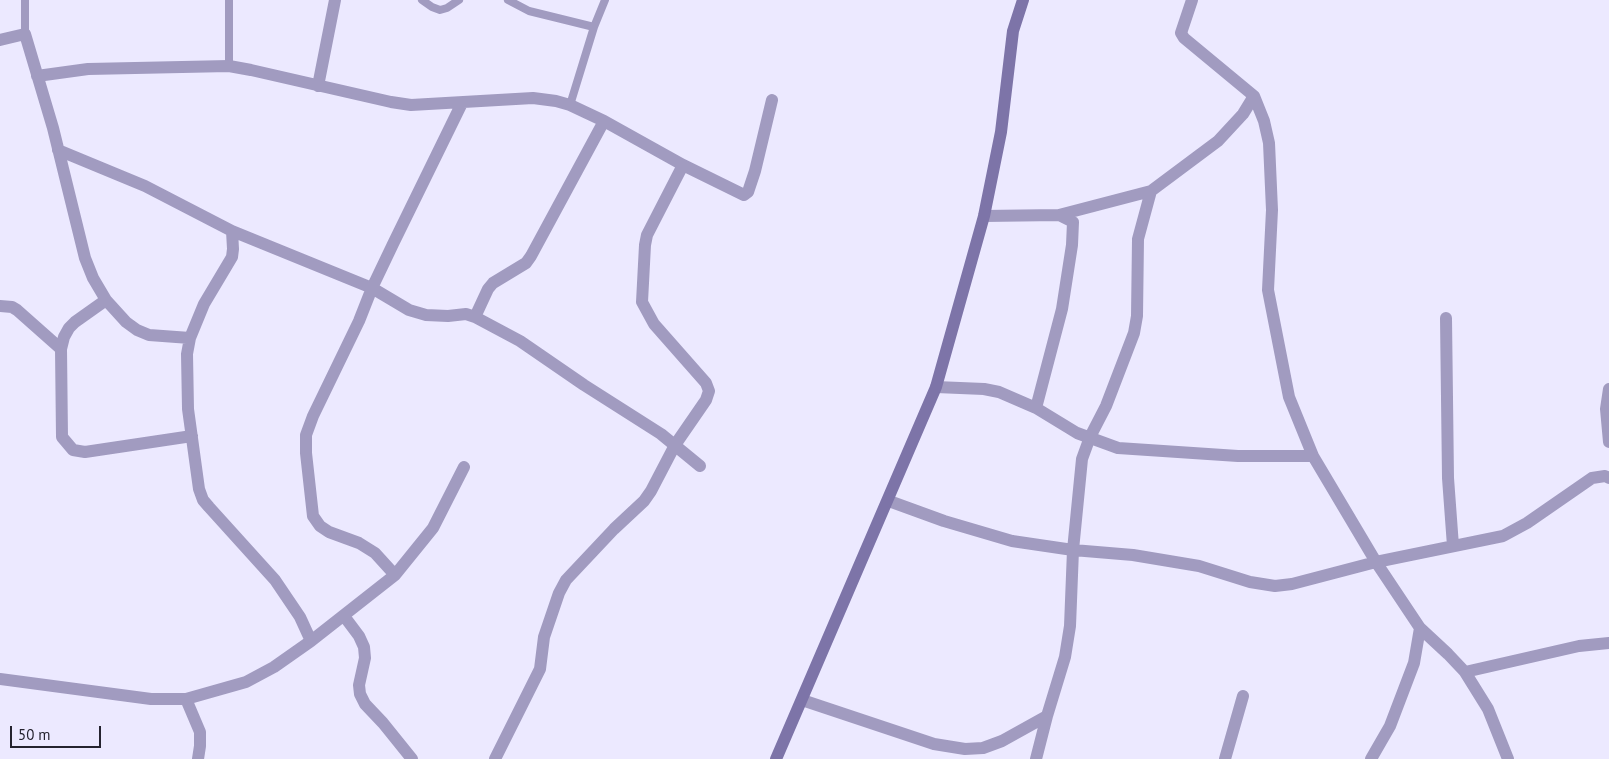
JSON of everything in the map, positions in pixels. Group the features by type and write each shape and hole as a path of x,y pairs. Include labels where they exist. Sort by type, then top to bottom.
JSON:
{"street":[{"path":"318,86 334,0"},
{"path":"776,759 889,501 936,387 984,216 1001,132 1014,31 1022,0"},
{"path":"1192,0 1181,33 1184,38 1254,96 1264,121 1269,142 1272,210 1268,290 1289,397 1313,456 1376,562 1420,628 1465,672 1488,709 1508,759"},
{"path":"0,40 25,34 58,150 85,258 93,278 106,300 126,322 137,330 149,335 190,338"},
{"path":"37,76 88,69 229,66 411,105 533,98 570,105 744,195 748,192 755,171 772,100"},
{"path":"984,216 1059,215 1151,191 1218,141 1243,114 1254,96"},
{"path":"395,575 375,553 359,543 329,532 320,526 313,516 306,453 306,435 313,416 359,321 372,288 462,103"},
{"path":"475,317 488,289 493,283 526,263 531,256 604,121"},
{"path":"58,150 145,186 232,231 372,288 409,310 426,315 448,316 466,314 475,317 520,341 584,385 662,434 700,466"},
{"path":"495,759 540,669 544,637 559,593 566,580 614,529 644,501 675,446 706,400 709,391 706,384 654,324 642,302 644,245 647,235 683,165"},
{"path":"1036,759 1046,716 1065,657 1070,626 1073,550 1082,459 1106,406 1134,334 1137,316 1138,239 1151,191"},
{"path":"1036,408 1062,308 1072,245 1074,222 1059,215"},
{"path":"232,231 232,257 204,304 190,338 188,354 188,409 199,489 203,500 275,580 300,617 311,641"},
{"path":"106,300 69,328 61,349 62,437 73,450 85,452 192,436"},
{"path":"0,306 12,307 17,310 61,349"},
{"path":"1446,318 1448,478 1453,546"},
{"path":"936,387 984,389 999,392 1036,408 1077,433 1118,448 1238,456 1313,456"},
{"path":"1609,389 1606,409 1609,442"},
{"path":"0,679 151,699 186,699 246,682 311,641 395,575 433,528 464,466"},
{"path":"889,501 944,521 1012,542 1133,555 1198,566 1250,582 1275,586 1292,584 1376,562 1503,536 1527,523 1592,478 1605,476 1609,478"},
{"path":"344,616 359,636 364,647 365,658 359,685 360,694 365,704 384,723 412,759"},
{"path":"1371,759 1390,726 1414,663 1420,628"},
{"path":"1465,672 1579,646 1609,643"},
{"path":"1225,759 1243,696"},
{"path":"186,699 200,732 198,759"},
{"path":"802,700 934,744 965,750 983,748 1046,716"}],"lane":[{"path":"25,0 25,34"},
{"path":"229,0 229,66"},
{"path":"422,0 440,10 459,0"},
{"path":"508,0 529,11 594,27"},
{"path":"570,105 594,27 605,0"}]}
